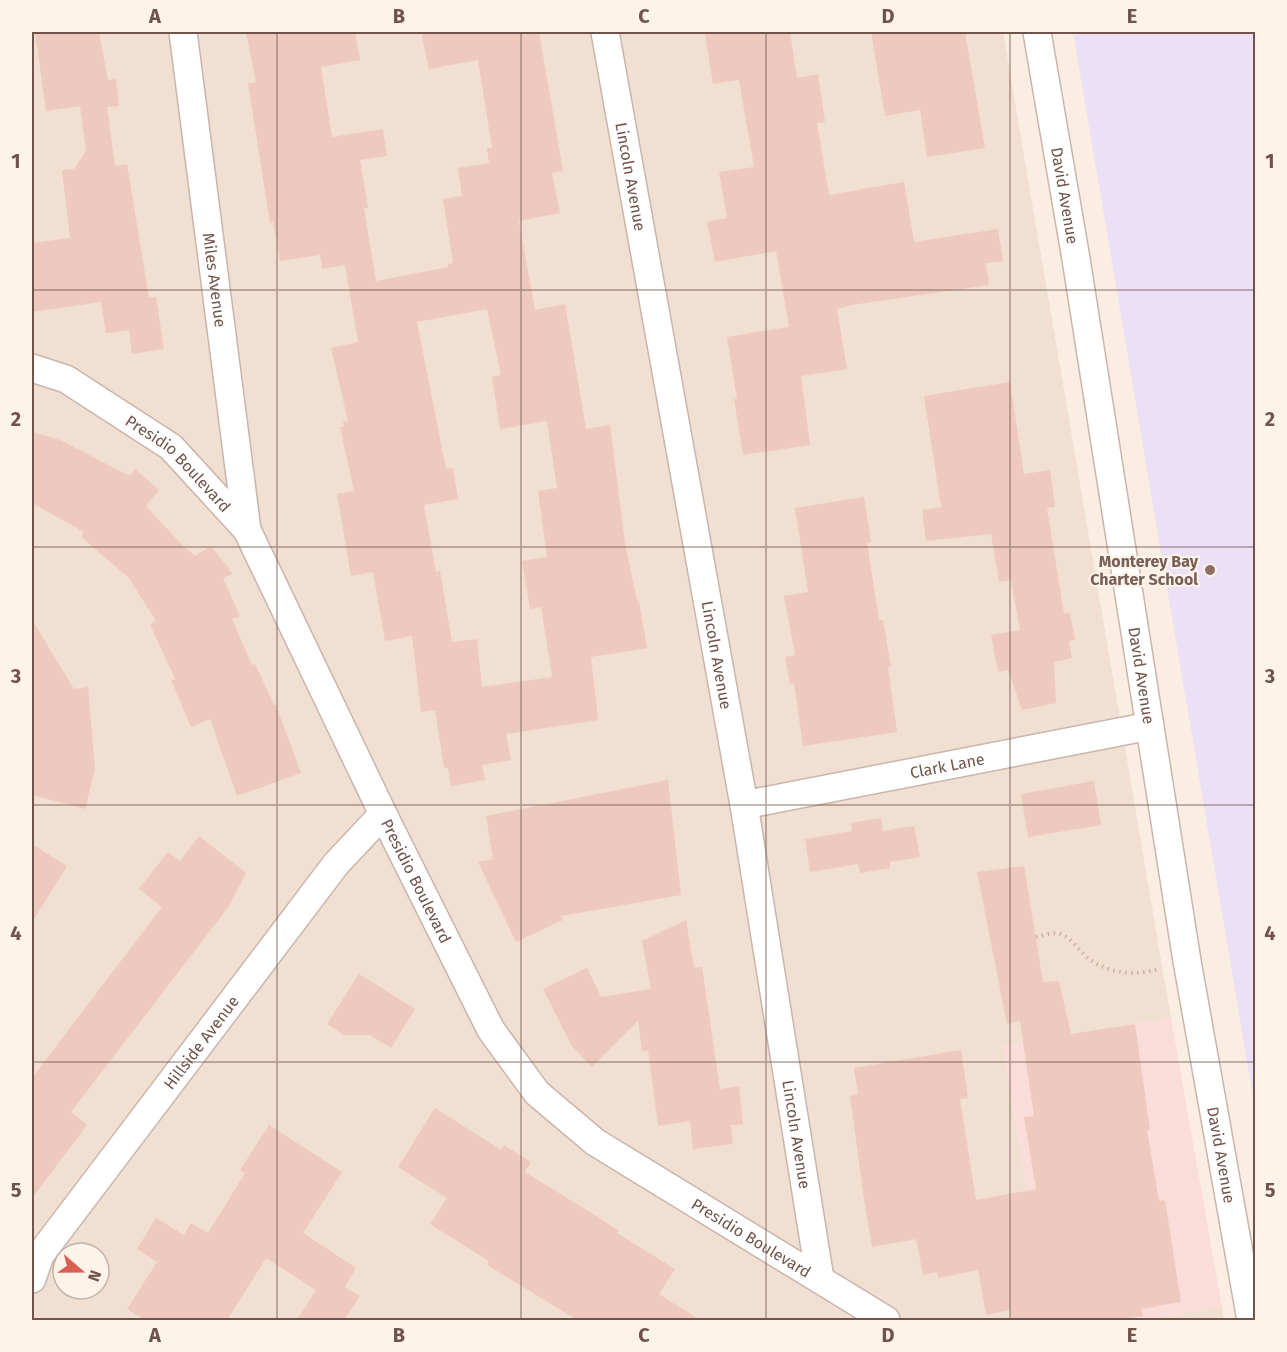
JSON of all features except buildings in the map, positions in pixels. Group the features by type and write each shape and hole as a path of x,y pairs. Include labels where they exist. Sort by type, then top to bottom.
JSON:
{"street":[{"name":"Miles Avenue","path":"183,32 248,530"},
{"name":"Lincoln Avenue","path":"605,32 744,805 820,1279"},
{"name":"David Avenue","path":"1037,32 1078,270 1187,961 1251,1320"},
{"name":"Presidio Boulevard","path":"32,368 66,379 171,447 248,530 383,814 491,1030 537,1093 595,1142 886,1320"},
{"name":"Clark Lane","path":"744,805 1150,726"},
{"name":"Hillside Avenue","path":"32,1279 40,1255 336,864 383,814"}],"path":[{"path":"1036,937 1052,933 1063,935 1089,959 1124,974 1146,973 1187,961"}],"shaded area":[{"path":"32,32 1003,32 1171,1018 1003,1046 1050,1320 32,1320"},
{"name":"Monterey Bay Charter School","path":"1073,32 1255,32 1255,1108"},
{"path":"1171,1018 1222,1307 1140,1320 1050,1320 1003,1046"},
{"path":"1222,1307 1224,1320 1140,1320"}],"place":[{"name":"Monterey Bay Charter School","path":"1210,570"}]}
